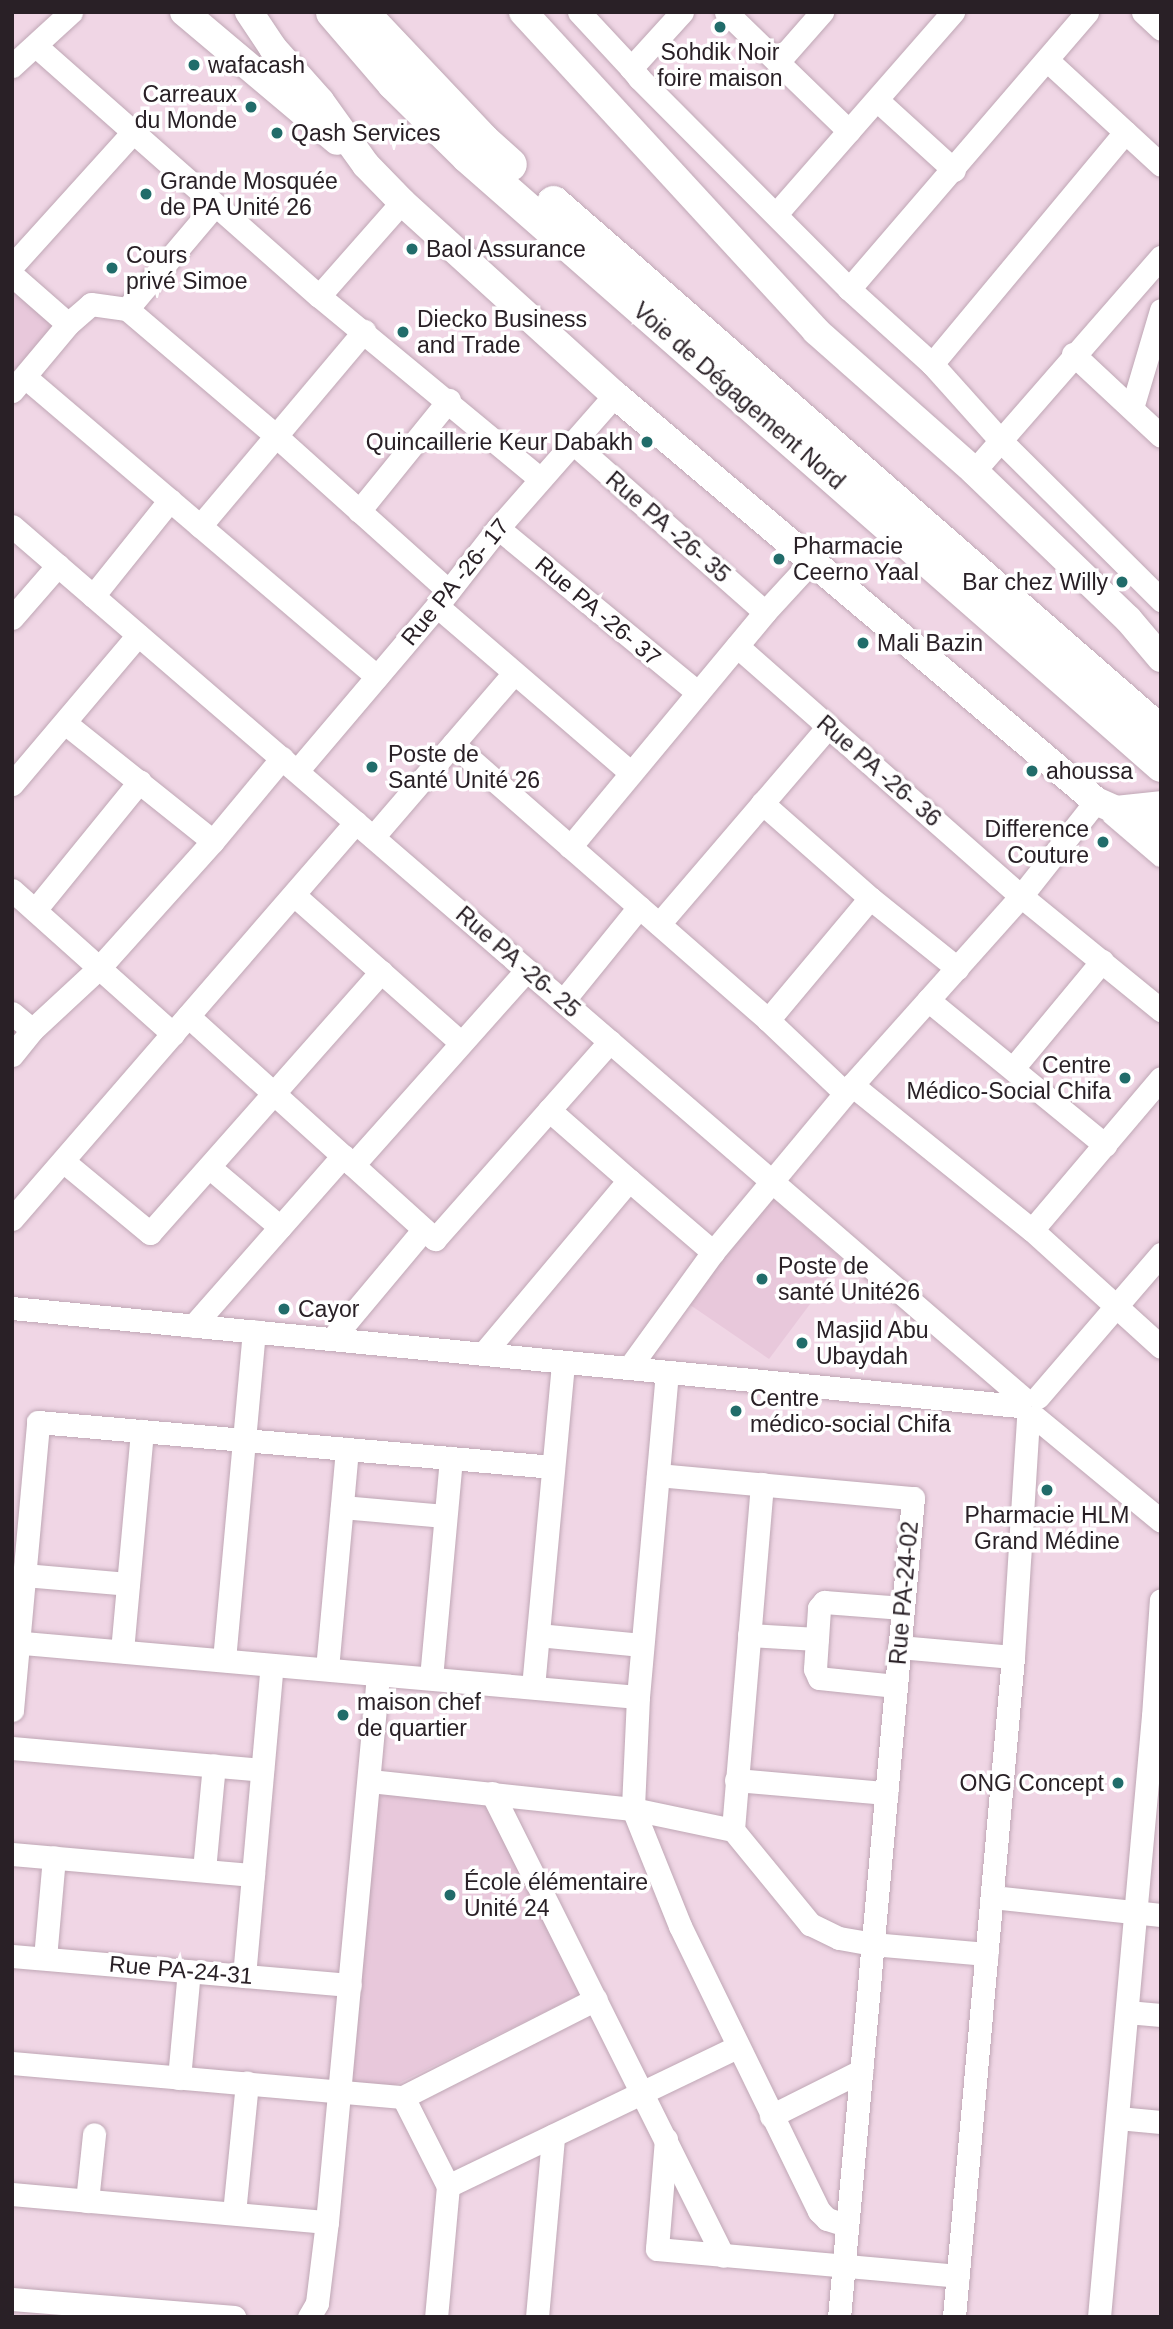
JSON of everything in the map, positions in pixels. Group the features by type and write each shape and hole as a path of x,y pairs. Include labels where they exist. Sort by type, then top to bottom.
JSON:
{"highway":[{"name":"Voie de Dégagement Nord","path":"332,12 393,83 467,156 1161,765"},
{"name":"Voie de Dégagement Nord","path":"362,12 483,140 1161,732"}],"main road":[{"path":"184,12 366,165 402,202 615,395 810,563 1104,806 1161,830"},
{"path":"523,12 816,331 974,471 1128,619 1161,657"},
{"path":"259,19 273,48 320,101 366,165"},
{"path":"1104,806 1161,805"}],"street":[{"path":"12,66 71,12"},
{"path":"579,12 849,289 932,364 1002,441 1161,600"},
{"path":"631,68 682,12"},
{"path":"726,12 849,131"},
{"path":"778,62 822,12"},
{"path":"775,214 953,12"},
{"path":"849,289 1087,12"},
{"path":"36,46 319,296 449,400 540,479"},
{"path":"1047,60 1161,165"},
{"path":"877,100 954,170"},
{"path":"12,266 134,131"},
{"path":"932,364 1125,132"},
{"path":"319,296 402,202"},
{"path":"127,309 215,205"},
{"path":"974,471 1073,354 1161,257"},
{"path":"12,275 68,324"},
{"path":"377,677 170,500 19,384 68,324 91,303 127,309 276,436 359,511 514,673 631,773"},
{"path":"1132,408 1161,310"},
{"path":"200,526 364,331"},
{"path":"1073,354 1161,436"},
{"name":"Rue PA -26- 17","path":"12,1055 32,1030 99,968 213,841 377,677 498,528 615,395"},
{"path":"359,511 449,400"},
{"name":"Rue PA -26- 35","path":"572,443 765,612"},
{"path":"93,596 170,500"},
{"name":"Rue PA -26- 25","path":"12,526 772,1181 1029,1407 1159,1516"},
{"name":"Rue PA -26- 37","path":"498,528 698,693"},
{"path":"570,847 765,612 810,563"},
{"path":"12,618 58,565"},
{"path":"12,784 138,635"},
{"name":"Rue PA -26- 36","path":"737,646 1021,897 1161,1010"},
{"path":"12,1219 294,895 453,744 514,673"},
{"path":"65,723 213,841"},
{"path":"659,924 828,727"},
{"path":"453,744 848,1089 1032,1230 1161,1346"},
{"path":"36,910 140,781"},
{"path":"762,803 870,898 957,968"},
{"path":"629,1368 713,1252 848,1089 1104,806 1161,855"},
{"path":"12,890 173,1034"},
{"path":"294,895 461,1043"},
{"path":"768,1020 870,898"},
{"path":"563,1001 639,907"},
{"path":"1014,1068 1102,961"},
{"path":"194,1325 280,1227 461,1043 527,970"},
{"path":"63,1161 150,1233 381,972"},
{"path":"928,1000 1105,1144"},
{"path":"12,1013 32,1030"},
{"path":"188,1016 435,1239 610,1041"},
{"path":"1032,1230 1161,1079"},
{"path":"549,1110 713,1252"},
{"path":"209,1167 280,1227"},
{"path":"483,1354 629,1180"},
{"path":"332,1339 424,1229"},
{"path":"954,2317 1013,1657 1029,1407 1161,1254"},
{"path":"12,1308 1029,1407"},
{"path":"224,1660 254,1332"},
{"path":"533,1687 562,1362"},
{"path":"667,1372 638,1696 633,1810 680,1926 819,2211 827,2219 847,2225"},
{"path":"12,1710 15,1642 38,1422 553,1467"},
{"path":"122,1651 142,1431"},
{"path":"327,1670 347,1449"},
{"path":"431,1678 451,1458"},
{"name":"Rue PA-24-02","path":"657,1475 913,1497 839,2317"},
{"path":"733,1830 762,1485"},
{"path":"342,1507 446,1516"},
{"path":"24,1575 128,1584"},
{"path":"1099,2317 1136,1912 1157,1717 1161,1601"},
{"path":"896,1686 819,1678 815,1669 819,1608 824,1602 903,1608"},
{"path":"749,1635 817,1639"},
{"path":"538,1636 642,1645"},
{"path":"15,1642 638,1696"},
{"path":"899,1647 1013,1657"},
{"path":"244,1976 272,1665"},
{"path":"309,2317 317,2303 327,2222 378,1675"},
{"path":"12,1748 262,1770"},
{"path":"204,1870 214,1765"},
{"path":"736,1780 886,1793"},
{"path":"370,1781 633,1810 733,1830 810,1924 839,1938 872,1944 987,1954"},
{"path":"492,1793 723,2256"},
{"path":"12,1854 253,1875"},
{"path":"45,1958 54,1857"},
{"path":"992,1897 1161,1915"},
{"name":"Rue PA-24-31","path":"12,1955 351,1985"},
{"path":"179,2078 189,1971"},
{"path":"12,2063 403,2097 596,1999"},
{"path":"1127,2012 1161,2015"},
{"path":"448,2186 737,2047"},
{"path":"771,2116 861,2071"},
{"path":"234,2213 247,2083"},
{"path":"403,2097 448,2186 436,2317"},
{"path":"1118,2118 1161,2122"},
{"path":"87,2201 94,2134"},
{"path":"537,2317 553,2136"},
{"path":"666,2139 657,2249 958,2276"},
{"path":"12,2194 327,2222"},
{"path":"12,2299 149,2314 234,2317"}],"shaded area":[{"path":"12,284 57,323 12,373"},
{"name":"Poste de santé Unité26","path":"767,1193 843,1260 769,1359 680,1298"},
{"name":"École élémentaire Unité 24","path":"376,1791 485,1798 583,1993 393,2086 351,2082"}],"place":[{"name":"Sohdik Noir foire maison","path":"720,27"},
{"name":"wafacash","path":"194,65"},
{"name":"Carreaux du Monde","path":"251,107"},
{"name":"Qash Services","path":"277,133"},
{"name":"Grande Mosquée de PA Unité 26","path":"146,194"},
{"name":"Baol Assurance","path":"412,249"},
{"name":"Cours privé Simoe","path":"112,268"},
{"name":"Diecko Business and Trade","path":"403,332"},
{"name":"Quincaillerie Keur Dabakh","path":"647,442"},
{"name":"Pharmacie Ceerno Yaal","path":"779,559"},
{"name":"Bar chez Willy","path":"1122,582"},
{"name":"Mali Bazin","path":"863,643"},
{"name":"Poste de Santé Unité 26","path":"372,767"},
{"name":"ahoussa","path":"1032,771"},
{"name":"Difference Couture","path":"1103,842"},
{"name":"Centre Médico-Social Chifa","path":"1125,1078"},
{"name":"Poste de santé Unité26","path":"762,1279"},
{"name":"Cayor","path":"284,1309"},
{"name":"Masjid Abu Ubaydah","path":"802,1343"},
{"name":"Centre médico-social Chifa","path":"736,1411"},
{"name":"Pharmacie HLM Grand Médine","path":"1047,1490"},
{"name":"maison chef de quartier","path":"343,1715"},
{"name":"ONG Concept","path":"1118,1783"},
{"name":"École élémentaire Unité 24","path":"450,1895"}]}
